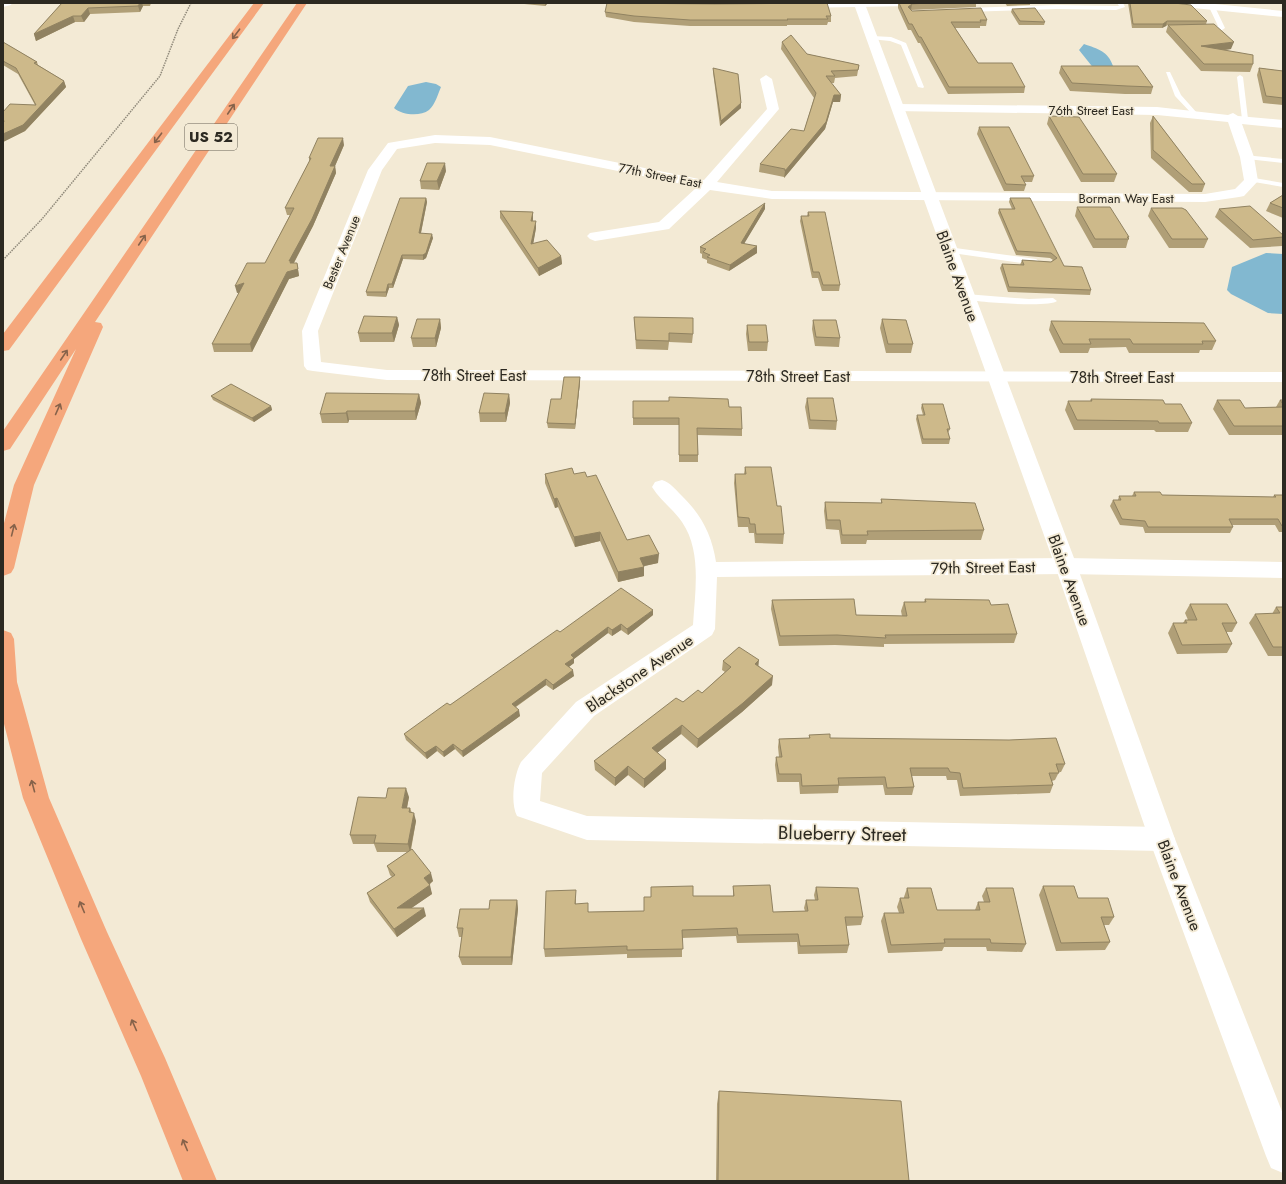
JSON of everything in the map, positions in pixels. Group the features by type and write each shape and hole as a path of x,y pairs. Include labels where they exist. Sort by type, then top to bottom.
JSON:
{"highway":[{"name":"US 52","path":"3,346 260,3"},
{"name":"US 52","path":"3,445 302,3"},
{"path":"3,324 84,236"},
{"path":"3,568 24,485 120,272"},
{"path":"3,639 5,682 36,798 95,939 154,1069 200,1181"}],"street":[{"path":"784,5 907,3"},
{"path":"1174,3 1283,14"},
{"name":"Blaine Avenue","path":"860,4 948,250 1066,566 1162,840 1283,1156"},
{"path":"595,236 664,226 707,185 774,109 766,79"},
{"name":"76th Street East","path":"898,108 1157,111 1239,118 1283,124"},
{"path":"1239,118 1251,179"},
{"name":"77th Street East","path":"393,146 435,139 490,141 707,185 772,195 929,197"},
{"name":"Bester Avenue","path":"313,366 310,331 375,170 393,146"},
{"name":"Borman Way East","path":"929,197 1205,198 1239,193 1251,179"},
{"name":"78th Street East","path":"313,366 387,375 1283,378"},
{"name":"Blackstone Avenue","path":"526,808 530,769 585,709 704,629 706,570 700,538 695,525 662,487"},
{"name":"79th Street East","path":"706,570 1066,566 1283,570"},
{"name":"Blueberry Street","path":"526,808 587,828 1162,840"}],"lane":[{"path":"986,3 992,9"},
{"path":"962,11 1080,7 1116,8 1122,7 1120,3"},
{"path":"1195,29 1222,28 1212,7"},
{"path":"872,38 891,40 904,44 921,87"},
{"path":"1168,73 1178,96 1195,114"},
{"path":"1239,118 1240,77"},
{"path":"1247,157 1283,161"},
{"path":"1251,179 1283,186"},
{"path":"948,250 1019,260 1045,262"},
{"path":"966,297 1030,302 1053,301"}],"path":[{"path":"3,260 42,219 160,76 168,60 182,16 191,3"}],"water":[{"path":"1084,44 1102,51 1111,61 1113,66 1095,70 1079,50"},
{"path":"426,82 436,84 441,87 435,102 429,110 421,114 406,114 394,108 408,86"},
{"path":"1266,253 1283,254 1283,314 1268,313 1231,294 1227,290 1232,267"}],"building":[{"path":"62,3 140,3 138,6 88,8 81,16 73,16 34,34"},
{"path":"607,3 827,3 831,16 826,16 828,19 690,20 634,16 605,12"},
{"path":"899,3 926,3 912,4 908,7 912,11 981,8 987,20 980,20 981,22 951,22 978,63 1012,63 1025,87 949,87 921,37 919,37 912,24 909,24"},
{"path":"1130,3 1174,3 1191,5 1207,21 1167,21 1163,24 1133,24"},
{"path":"1035,8 1045,22 1020,21 1012,9"},
{"path":"1214,24 1234,42 1201,46 1253,55 1253,64 1204,64 1168,25"},
{"path":"791,35 807,54 859,65 858,70 831,71 835,76 826,76 841,95 834,95 826,122 785,171 785,169 760,164 791,129 804,131 816,93 782,42"},
{"path":"3,42 37,62 34,63 64,81 23,125 3,134 3,112 10,104 36,105 16,68 3,61"},
{"path":"1061,66 1138,66 1153,87 1072,83"},
{"path":"713,68 738,74 741,103 721,121"},
{"path":"1259,68 1283,71 1283,98 1266,96"},
{"path":"1049,116 1079,117 1117,174 1083,174"},
{"path":"1153,116 1205,184 1192,184 1153,150"},
{"path":"979,127 1009,127 1034,176 1021,176 1026,185 1006,184"},
{"path":"318,138 343,138 330,166 335,166 312,219 289,261 291,261 290,263 297,263 298,269 287,272 250,344 212,344 244,283 235,286 247,263 265,263 294,208 285,208 311,158 309,158"},
{"path":"427,163 445,163 437,181 420,181"},
{"path":"1283,195 1283,208 1270,203"},
{"path":"400,198 426,198 419,233 432,234 426,253 423,255 402,255 392,284 388,284 386,292 366,292"},
{"path":"1010,198 1030,198 1064,266 1082,267 1091,290 1009,287 1002,264 1024,265 1022,260 1051,262 1057,258 1051,253 1017,251 999,209 1015,209"},
{"path":"765,203 741,243 757,246 730,265 707,257 710,255 703,252 706,249 700,247"},
{"path":"1250,206 1283,235 1283,237 1253,240 1219,209"},
{"path":"1077,207 1110,207 1129,239 1095,239"},
{"path":"1151,208 1182,208 1186,210 1208,239 1172,239"},
{"path":"500,211 533,212 531,221 536,221 531,244 547,240 561,256 538,268"},
{"path":"808,212 825,212 840,285 823,285 819,272 813,272 801,216 809,216"},
{"path":"364,316 397,317 392,333 358,333"},
{"path":"634,317 693,318 693,334 669,333 669,341 636,340"},
{"path":"417,319 440,319 435,338 411,338"},
{"path":"882,319 906,320 913,344 888,344"},
{"path":"813,320 836,320 840,338 816,337"},
{"path":"1051,321 1204,323 1216,341 1202,341 1203,344 1133,344 1130,339 1089,339 1091,344 1063,344"},
{"path":"747,325 766,325 768,342 749,342"},
{"path":"564,377 580,377 575,424 547,423 551,399 561,399"},
{"path":"231,384 271,406 252,418 211,396"},
{"path":"326,393 419,394 415,411 347,411 346,413 320,414"},
{"path":"484,393 509,394 505,413 479,413"},
{"path":"669,397 728,399 729,407 741,407 742,429 697,428 698,455 679,455 679,418 633,418 633,401 669,401"},
{"path":"807,398 833,398 837,421 810,420"},
{"path":"1091,399 1163,400 1165,404 1181,404 1192,423 1077,420 1068,401 1092,401"},
{"path":"1217,400 1240,400 1245,408 1283,407 1283,426 1234,426"},
{"path":"922,404 943,404 950,429 947,429 950,439 923,439 917,415 925,415"},
{"path":"745,467 771,467 777,506 781,506 784,534 756,534 755,524 750,524 749,518 738,517 735,474 746,474"},
{"path":"572,468 574,474 585,472 587,477 596,475 627,540 649,535 659,554 640,558 644,567 618,572 600,532 574,537 557,498 554,499 545,474"},
{"path":"1134,492 1160,492 1162,495 1276,497 1274,495 1283,495 1283,526 1278,519 1229,519 1233,527 1148,527 1145,521 1122,519 1113,500 1121,500 1119,496 1136,496"},
{"path":"881,499 975,503 984,530 867,531 868,535 842,535 840,520 827,520 825,502 882,503"},
{"path":"621,588 653,610 627,629 621,624 612,630 608,627 571,655 574,658 565,664 573,670 553,685 546,679 512,704 519,710 462,751 453,744 443,752 436,746 425,753 404,734 447,703 450,705 557,630 560,632"},
{"path":"854,599 856,615 907,616 904,602 926,602 925,599 989,600 991,605 1008,604 1017,634 885,635 886,638 837,635 780,636 772,600"},
{"path":"1190,604 1227,604 1237,623 1222,623 1232,644 1182,645 1173,623 1187,623 1185,620 1197,620"},
{"path":"1276,607 1283,607 1283,647 1273,647 1255,614 1280,613"},
{"path":"739,647 759,660 755,664 773,676 743,703 698,739 682,725 652,748 666,760 644,779 628,766 615,778 594,761 676,698 683,702 698,690 702,693 731,667 723,661"},
{"path":"830,734 830,738 1009,740 1056,738 1065,764 1056,764 1059,773 1049,773 1053,785 963,788 960,773 950,772 948,768 910,768 914,787 887,788 885,777 838,778 839,785 802,786 801,774 779,774 776,757 782,757 779,739 810,738 809,735"},
{"path":"388,788 406,788 402,808 410,808 409,812 414,813 408,844 374,843 376,835 350,835 358,797 386,798"},
{"path":"412,849 431,873 424,878 430,885 397,908 424,908 394,929 367,893 395,875 387,866"},
{"path":"770,885 773,912 808,911 806,900 818,900 816,887 858,888 863,917 845,917 849,945 800,946 798,934 738,935 737,928 682,930 683,949 627,950 627,946 544,949 546,891 576,890 575,904 588,903 588,912 644,911 644,897 651,897 651,887 693,886 693,896 734,896 733,886"},
{"path":"1043,886 1074,886 1078,898 1108,898 1114,917 1101,917 1110,942 1061,943"},
{"path":"907,888 931,888 937,910 980,910 978,902 990,902 986,888 1013,888 1026,944 991,943 990,939 944,939 945,943 891,945 884,913 904,913 900,898 909,898"},
{"path":"490,900 517,900 511,957 459,957 463,928 457,928 460,909 489,909"},
{"path":"719,1091 901,1101 909,1181 718,1181"}]}
